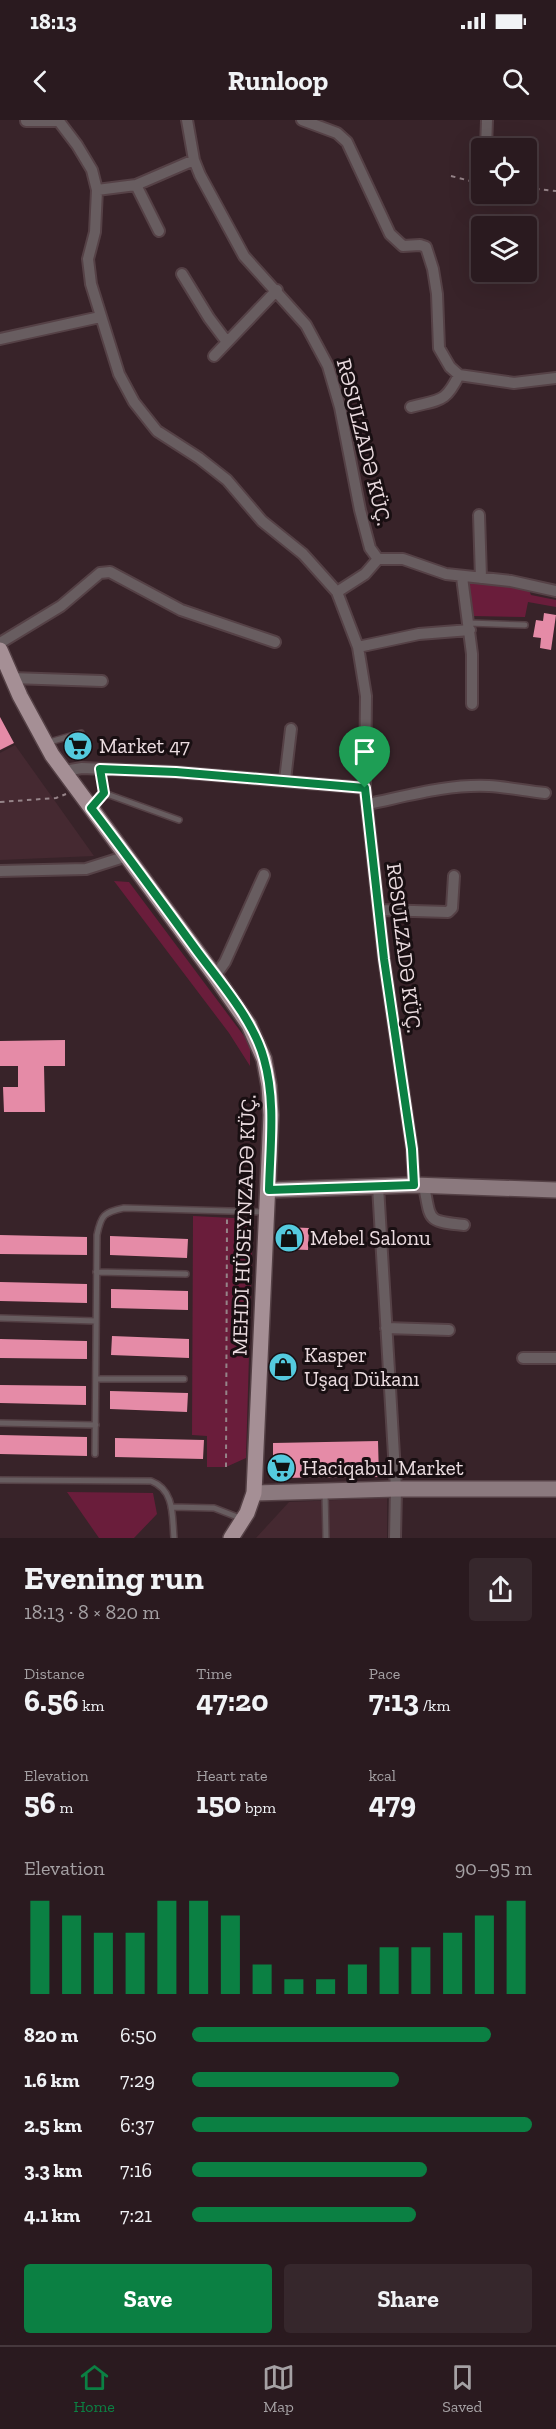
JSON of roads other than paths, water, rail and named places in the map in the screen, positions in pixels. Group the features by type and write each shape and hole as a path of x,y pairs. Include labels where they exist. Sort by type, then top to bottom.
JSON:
{"main road":[{"name":"MEHDI HÜSEYNZADƏ KÜÇ.","path":"0,650 11,678 44,743 215,976 249,1025 264,1059 271,1115 254,1493 251,1503 231,1538"},
{"path":"269,1190 419,1186 556,1190"},
{"path":"254,1493 396,1489 556,1489"},
{"path":"218,1538 242,1518"}],"street":[{"name":"RƏSULZADƏ KÜÇ.","path":"188,120 194,160 200,175 244,256 306,326 328,366 339,406 360,510 370,548 378,559"},
{"path":"302,120 337,133 348,142 390,234 403,246 420,245 426,248 433,269 437,294 439,348 450,367 459,375 514,383 556,378"},
{"path":"486,138 487,120"},
{"path":"26,121 59,121 92,170 97,190 95,231 88,259 91,284 119,374 134,402 157,431 199,458 227,480 262,521 303,554 337,592"},
{"path":"97,190 136,185 194,160"},
{"path":"136,185 159,231"},
{"path":"182,274 227,342"},
{"path":"214,356 276,290"},
{"path":"0,339 100,317"},
{"path":"411,406 442,399 450,394 459,375"},
{"path":"479,515 481,578"},
{"name":"RƏSULZADƏ KÜÇ.","path":"464,1225 436,1222 430,1217 419,1186 384,959 365,788 366,696 358,647 337,592 365,574 378,559 403,559 446,574 512,581 556,591"},
{"path":"0,643 61,606 100,573 110,572 181,610 275,642"},
{"path":"462,577 470,627 471,704"},
{"path":"358,647 419,634 470,627"},
{"path":"11,678 102,681"},
{"path":"285,780 291,729"},
{"path":"64,771 82,768 176,772 365,788"},
{"path":"368,804 462,787 487,786 544,793"},
{"path":"0,871 86,869 127,856"},
{"path":"215,976 225,962 264,875"},
{"path":"379,910 448,912 453,908 454,876"},
{"path":"378,1186 396,1489 395,1538"},
{"path":"386,1328 449,1330"},
{"path":"523,1358 556,1358"}],"lane":[{"path":"470,627 525,625"},
{"path":"44,743 81,733"},
{"path":"100,769 104,793"},
{"path":"91,808 104,793"},
{"path":"104,793 179,820"},
{"path":"95,1454 96,1272 100,1219 110,1211 124,1208 268,1212"},
{"path":"96,1272 186,1274"},
{"path":"0,1318 96,1321"},
{"path":"96,1379 184,1379"},
{"path":"0,1423 96,1425"},
{"path":"0,1480 151,1481 159,1484 169,1497 174,1538"},
{"path":"325,1491 326,1538"},
{"path":"171,1507 214,1508 242,1518"}],"place":[{"name":"Market 47","path":"78,746"},
{"name":"Mebel Salonu","path":"289,1238"},
{"name":"Kasper Uşaq Dükanı","path":"283,1367"},
{"name":"Haciqabul Market","path":"281,1468"}]}
